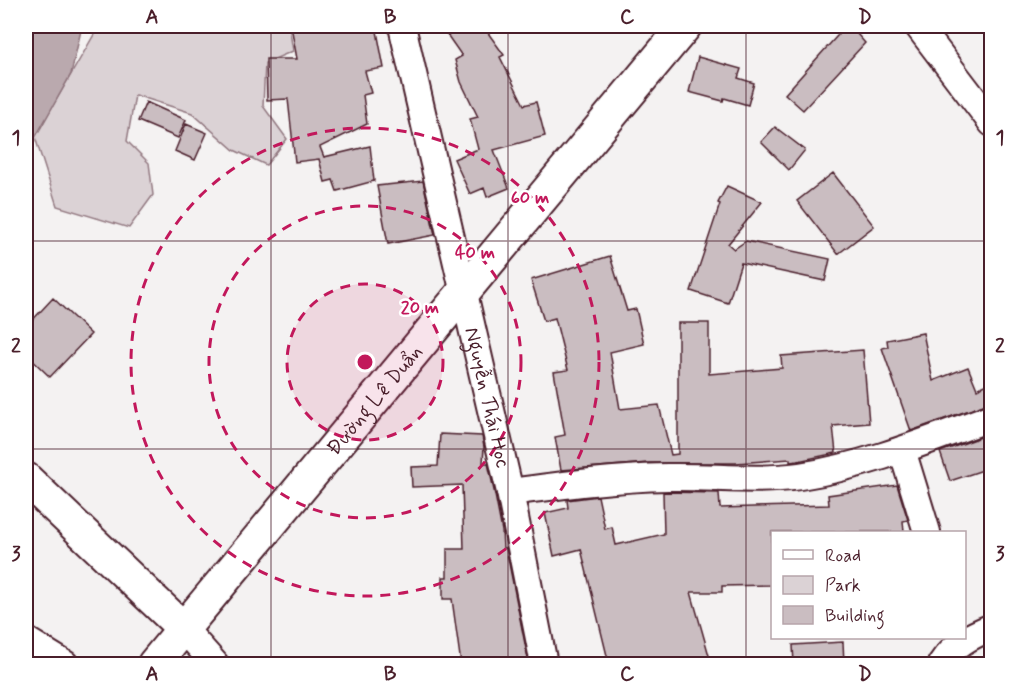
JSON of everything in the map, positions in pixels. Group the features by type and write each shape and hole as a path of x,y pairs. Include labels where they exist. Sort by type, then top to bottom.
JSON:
{"street":[{"name":"Nguyễn Thái Học","path":"402,26 510,492 544,664"},
{"name":"Đường Lê Duẩn","path":"154,664 686,26"},
{"path":"918,26 992,123"},
{"path":"510,492 669,477 768,479 802,476 902,450 992,417"},
{"path":"902,450 927,531"},
{"path":"26,479 183,628 215,664"},
{"path":"966,638 992,627"},
{"path":"946,651 965,639"},
{"path":"26,640 65,664"}],"green space":[{"path":"99,26 289,26 293,51 265,63 263,106 287,139 266,165 234,150 192,113 135,95 127,141 149,163 153,195 129,228 57,206 35,137"}],"shaded area":[{"path":"26,26 82,26 71,74 26,154"}],"building":[{"path":"291,26 376,26 384,68 365,71 371,93 363,95 367,124 320,147 324,157 370,146 374,181 337,191 333,180 325,182 319,159 295,162 288,99 267,100 266,59 297,59"},
{"path":"441,26 483,26 504,55 500,57 524,105 536,102 545,136 494,150 509,188 487,197 484,188 470,194 454,159 478,149 470,119 478,117 461,82 455,60 462,56"},
{"path":"846,26 850,26 865,43 803,110 785,94"},
{"path":"698,57 741,69 738,78 754,83 748,105 689,92"},
{"path":"146,102 186,120 178,138 138,121"},
{"path":"186,124 207,133 195,160 175,151"},
{"path":"775,127 805,150 789,170 761,142"},
{"path":"833,173 874,226 838,254 797,201"},
{"path":"423,181 435,235 388,244 377,186"},
{"path":"727,186 762,202 728,244 734,249 746,241 830,259 825,281 741,263 728,303 691,291 720,204 718,203"},
{"path":"610,256 627,311 636,309 644,344 610,352 620,409 659,405 671,455 678,454 678,323 709,323 709,374 782,368 781,356 863,350 869,423 833,426 836,453 798,461 790,462 790,459 736,463 648,463 561,470 555,437 565,435 554,372 568,370 555,318 544,321 531,280"},
{"path":"53,298 91,334 50,377 26,354 26,327"},
{"path":"923,333 933,381 968,367 977,389 992,382 992,402 911,431 882,348 888,347 887,340"},
{"path":"992,433 992,467 950,481 940,452"},
{"path":"440,434 482,436 483,463 488,463 502,531 503,548 506,548 529,664 461,664 452,599 443,599 443,577 447,577 447,549 464,549 462,485 412,487 411,467 438,466"},
{"path":"897,485 908,520 903,521 904,531 771,531 771,585 722,586 722,592 691,592 710,659 689,664 609,664 581,549 554,556 545,513 568,508 567,500 598,496 605,529 612,527 616,545 664,534 663,492 719,493 720,508 829,505 828,495"},
{"path":"843,642 844,664 794,664 793,645"}]}
